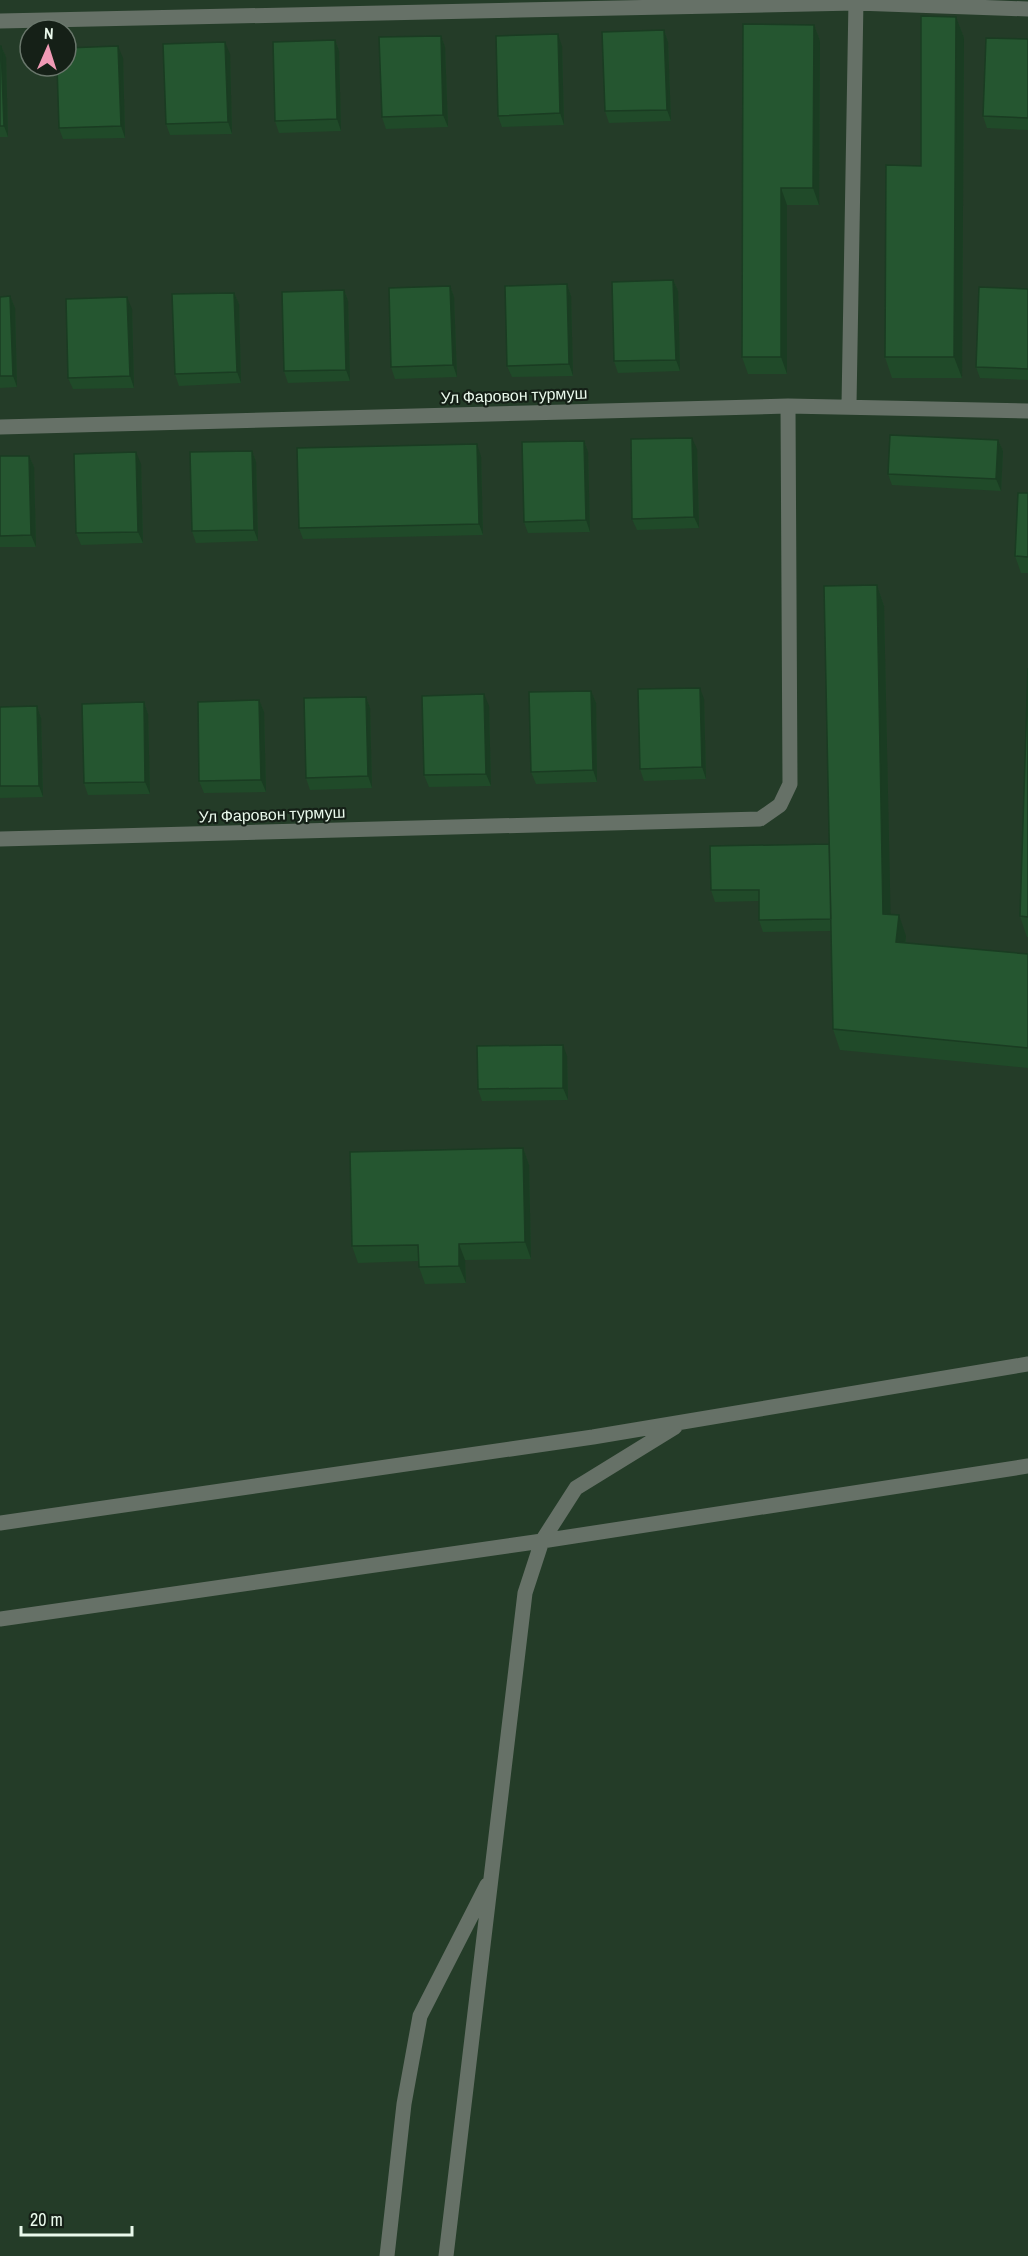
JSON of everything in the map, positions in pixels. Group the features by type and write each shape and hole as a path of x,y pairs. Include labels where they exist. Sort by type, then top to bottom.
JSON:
{"street":[{"path":"849,405 856,2"},
{"path":"0,21 856,2 1028,9"},
{"name":"Ул Фаровон турмуш","path":"0,427 849,405 1028,411"},
{"name":"Ул Фаровон турмуш","path":"0,839 760,819 780,805 790,784 788,406"},
{"path":"0,1523 683,1422 1028,1364"},
{"path":"446,2256 525,1593 542,1541 576,1488 683,1422"},
{"path":"0,1618 542,1541 1028,1466"},
{"path":"387,2256 404,2104 420,2016 492,1877"}],"building":[{"path":"921,16 956,17 954,357 885,357 886,165 921,166"},
{"path":"743,24 814,25 813,188 781,188 781,357 742,357"},
{"path":"664,30 667,110 605,111 602,32"},
{"path":"558,34 560,113 498,116 496,36"},
{"path":"441,36 443,115 382,117 379,37"},
{"path":"986,38 1028,39 1028,118 983,116"},
{"path":"335,40 337,119 275,121 273,42"},
{"path":"225,42 228,122 166,124 163,44"},
{"path":"1,46 4,126 0,126"},
{"path":"118,46 121,126 59,128 57,78 78,78 78,48"},
{"path":"673,280 676,360 614,361 612,282"},
{"path":"567,284 569,364 507,366 505,286"},
{"path":"450,286 453,365 391,367 389,288"},
{"path":"979,287 1028,289 1028,369 976,367"},
{"path":"344,290 346,370 284,371 282,292"},
{"path":"234,293 237,372 175,374 172,294"},
{"path":"10,296 13,376 0,376 0,297"},
{"path":"127,297 130,376 68,378 66,299"},
{"path":"890,435 998,440 996,479 888,474"},
{"path":"692,438 694,517 632,519 631,439"},
{"path":"584,441 586,520 524,522 522,442"},
{"path":"477,444 479,524 299,528 297,448"},
{"path":"252,451 254,530 192,531 190,452"},
{"path":"136,452 138,532 76,533 74,454"},
{"path":"0,456 29,456 31,535 0,536"},
{"path":"1018,493 1028,493 1028,557 1015,556"},
{"path":"877,585 883,914 899,915 896,942 1028,954 1028,1048 833,1029 824,586"},
{"path":"1028,668 1028,917 1020,916"},
{"path":"700,688 702,767 640,769 638,689"},
{"path":"591,691 593,770 531,772 529,692"},
{"path":"484,694 486,774 424,775 422,696"},
{"path":"366,697 368,776 306,778 304,698"},
{"path":"259,700 261,780 199,781 198,702"},
{"path":"144,702 145,782 84,783 82,704"},
{"path":"37,706 39,786 0,786 0,707"},
{"path":"829,844 831,919 759,920 759,890 711,890 710,846"},
{"path":"563,1045 563,1088 478,1089 477,1046"},
{"path":"523,1148 525,1242 459,1244 459,1266 419,1267 418,1245 352,1246 350,1152"}]}
